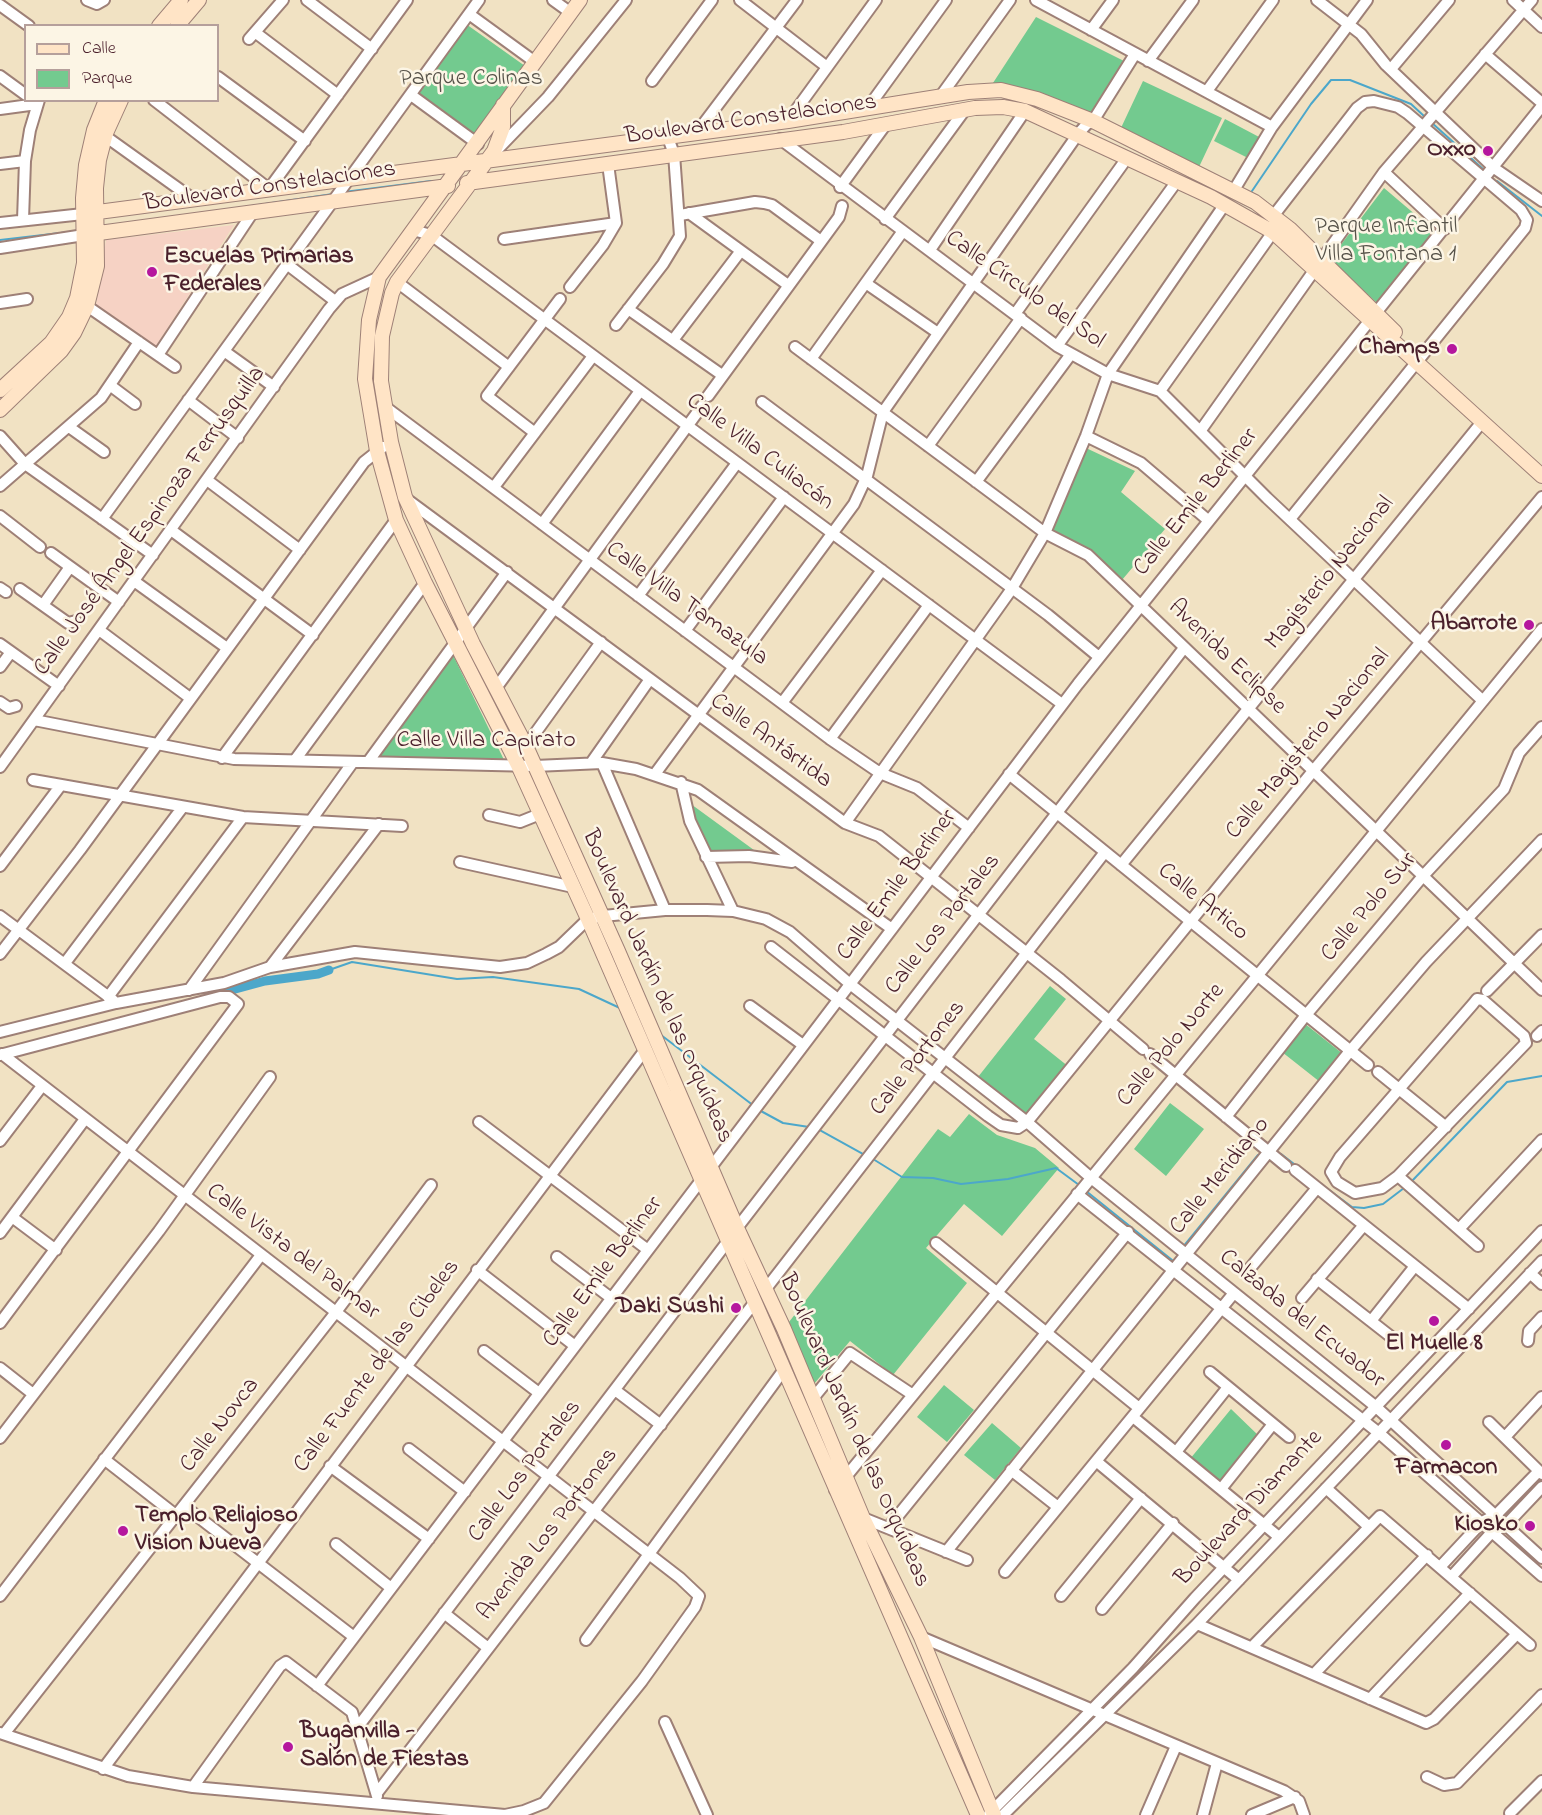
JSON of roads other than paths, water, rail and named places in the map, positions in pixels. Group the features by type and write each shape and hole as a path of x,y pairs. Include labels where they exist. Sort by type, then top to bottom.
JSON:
{"street":[{"path":"88,1 97,4 104,0"},
{"path":"161,24 181,0"},
{"path":"179,24 200,0"},
{"path":"283,0 252,36 338,95"},
{"path":"307,0 372,50"},
{"path":"102,519 479,0"},
{"path":"553,0 571,13"},
{"name":"Boulevard Jardín de las Orquídeas","path":"580,0 503,105 478,144 379,277 369,320 365,379 377,451 396,520 425,583 518,765 588,919 978,1815"},
{"path":"486,161 548,97 626,0"},
{"path":"652,81 712,0"},
{"path":"740,0 827,67"},
{"path":"698,131 797,0"},
{"path":"788,121 876,0"},
{"path":"867,109 946,0"},
{"path":"940,97 1010,0"},
{"path":"1036,0 1272,127"},
{"path":"1091,30 1113,0"},
{"path":"1148,61 1193,0"},
{"path":"1207,91 1273,0"},
{"path":"1290,519 1524,228 1527,220 1521,210 1488,175 1427,123 1391,69 1361,34 1317,0"},
{"path":"1234,190 1272,127 1367,0"},
{"path":"1391,69 1449,0"},
{"path":"1513,0 1542,27"},
{"path":"1201,430 1384,172 1532,0"},
{"path":"157,102 269,189 372,50 405,1"},
{"path":"0,5 26,24"},
{"path":"469,14 535,62"},
{"path":"655,774 854,504 865,481 883,412 1135,54"},
{"path":"1485,54 1541,100"},
{"path":"0,76 24,94"},
{"path":"219,78 305,141"},
{"name":"Boulevard Constelaciones","path":"0,248 192,199 269,189 341,190 445,187 608,164 671,145 698,131 788,121 940,97 1001,90 1037,99 1085,128 1126,158 1247,216 1317,264"},
{"path":"411,95 478,144"},
{"path":"1274,215 1357,108 1365,102 1374,100 1398,107 1427,123 1488,175 1542,201"},
{"name":"Calle Emile Berliner","path":"317,1686 1062,704 1488,175 1527,125 1541,100"},
{"path":"0,110 36,102 26,161 23,220"},
{"path":"0,410 61,351 74,333 87,306 97,266 91,224 89,147 105,102"},
{"path":"0,390 44,351 69,317 80,287 105,136 120,102"},
{"name":"Boulevard Jardín de las Orquídeas","path":"503,105 503,127 494,151 397,282 382,336 381,381 384,406 405,497 526,746 603,916 664,1054 710,1167 814,1397 863,1518 921,1637 995,1814"},
{"name":"Boulevard Constelaciones","path":"0,223 23,220 91,224 253,212 464,162 671,145 780,139 843,132 991,107 1025,111 1085,128 1234,190 1274,215 1317,264 1482,422 1542,476"},
{"path":"885,219 964,111"},
{"path":"930,249 1025,111"},
{"path":"841,113 843,132"},
{"path":"840,187 886,124"},
{"path":"105,136 192,199"},
{"name":"Calle Círculo del Sol","path":"780,139 840,187 930,249 1057,346 1108,374 1160,391 1267,498 1483,701"},
{"path":"616,324 677,242 682,230 685,214 671,145"},
{"path":"928,446 1126,158"},
{"path":"0,164 26,161"},
{"path":"570,287 603,246 616,223 608,164"},
{"path":"1384,172 1445,229"},
{"path":"1057,346 1177,181"},
{"path":"685,214 755,202 764,203 772,205 821,241"},
{"path":"1247,216 1255,202"},
{"path":"845,824 1011,590 1045,532 1086,436 1108,374 1225,204"},
{"path":"496,688 839,217 842,206"},
{"path":"158,355 253,212"},
{"path":"685,214 788,285"},
{"path":"504,239 616,223"},
{"name":"Calle Villa Culiacán","path":"412,230 431,236 1062,704"},
{"path":"811,359 903,231"},
{"path":"1160,391 1273,232"},
{"path":"673,340 740,252"},
{"path":"288,265 335,301"},
{"name":"Calle José Ángel Espinoza Ferrusquilla","path":"0,767 335,301 355,287 379,277"},
{"path":"397,282 509,367"},
{"path":"867,284 938,333"},
{"path":"0,303 27,299"},
{"path":"535,433 487,396 560,299"},
{"path":"87,306 175,367"},
{"path":"628,309 722,375"},
{"path":"0,486 96,403 111,386 139,342"},
{"name":"Avenida Eclipse","path":"795,347 1045,532 1088,555 1542,990"},
{"path":"224,351 274,387"},
{"path":"976,482 1071,354"},
{"path":"494,487 593,356"},
{"path":"111,386 135,404"},
{"path":"542,524 640,391"},
{"path":"188,400 238,438"},
{"path":"762,402 1011,590 1048,615 1099,657"},
{"name":"Calle Villa Tamazula","path":"384,406 830,739 880,773 917,788 969,828"},
{"name":"Magisterio Nacional","path":"1121,865 1482,422"},
{"path":"69,427 104,452"},
{"path":"0,436 25,464 153,555"},
{"path":"1086,436 1142,463 1209,521"},
{"path":"0,954 80,850 364,462 391,442"},
{"path":"638,596 737,463"},
{"path":"207,480 300,550"},
{"name":"Calle Antártida","path":"405,497 845,824 879,836 1028,954 1269,1152 1469,1309"},
{"path":"685,631 784,497"},
{"name":"Calle Magisterio Nacional","path":"1109,1020 1542,497"},
{"path":"0,516 40,547"},
{"path":"222,758 396,520"},
{"path":"171,530 313,635"},
{"path":"51,553 119,602"},
{"path":"43,605 70,567"},
{"path":"782,703 882,570"},
{"path":"368,762 507,572"},
{"path":"134,581 227,648"},
{"path":"295,760 425,583"},
{"path":"20,589 68,623 76,621"},
{"path":"830,739 928,605"},
{"name":"Calle Polo Norte","path":"836,1490 1090,1177 1542,629"},
{"path":"99,630 190,698"},
{"path":"526,746 601,642"},
{"path":"0,644 59,686"},
{"name":"Calle Los Portales","path":"737,1228 1184,648"},
{"path":"0,667 11,652"},
{"path":"591,763 650,679"},
{"path":"0,702 9,708 16,706"},
{"name":"Calle Villa Capirato","path":"34,720 222,758 534,766 602,763 655,774 698,790 892,929"},
{"name":"Calle Polo Sur","path":"1226,1117 1306,1015 1423,876 1504,789 1519,753 1542,727"},
{"path":"189,990 353,762"},
{"path":"602,763 665,910"},
{"name":"Calle Artico","path":"1009,774 1368,1065"},
{"path":"33,780 243,817 402,826"},
{"path":"681,782 690,821 733,911"},
{"path":"0,866 61,785"},
{"path":"64,963 182,808"},
{"path":"489,815 520,822 540,814"},
{"path":"112,1000 243,817"},
{"path":"270,967 379,824"},
{"name":"Calle Meridiano","path":"946,1552 1350,1051 1426,962 1542,840"},
{"name":"Calle Portones","path":"765,1290 1105,852"},
{"path":"706,857 750,856 798,863"},
{"path":"460,862 573,887"},
{"name":"Calzada del Ecuador","path":"588,919 665,910 733,911 766,919 790,932 850,984 1027,1122 1090,1177 1392,1420 1542,1558"},
{"path":"0,916 112,1000"},
{"path":"0,1032 112,1000 189,990 259,973 270,967 355,952 493,968 527,963 559,947 588,919"},
{"path":"1487,991 1542,935"},
{"path":"771,947 1001,1125 1018,1128 1027,1122 1109,1020"},
{"path":"0,1323 237,1008 236,1000 229,996 1,1055"},
{"path":"1480,999 1524,1036 1526,1044 1446,1126 1404,1182 1355,1193 1337,1182 1331,1172 1340,1157 1398,1088 1480,999"},
{"path":"750,1006 803,1045"},
{"name":"Calle Fuente de las Cibeles","path":"103,1769 645,1050"},
{"name":"Calle Vista del Palmar","path":"1,1055 695,1589 699,1596 695,1607 642,1681 544,1803 505,1815"},
{"path":"1378,1072 1446,1126"},
{"path":"0,1438 159,1232 270,1077"},
{"path":"0,1141 42,1086"},
{"path":"0,1233 85,1119"},
{"path":"479,1122 648,1250"},
{"path":"1459,1229 1542,1140"},
{"path":"1404,1182 1478,1246"},
{"name":"Calle Novca","path":"2,1733 177,1516 336,1312 431,1185"},
{"path":"1246,1273 1317,1188"},
{"name":"Calzada del Ecuador","path":"1077,1194 1363,1419 1437,1481 1542,1576"},
{"path":"12,1217 56,1250"},
{"path":"1302,1298 1364,1225"},
{"name":"Boulevard Diamante","path":"995,1814 1091,1709 1133,1668 1264,1524 1542,1231"},
{"path":"888,1528 1128,1232"},
{"name":"Calle Los Portales","path":"357,1728 728,1241"},
{"path":"936,1243 1093,1370 1176,1452 1279,1537"},
{"path":"0,1596 261,1255"},
{"path":"557,1257 611,1298"},
{"name":"Boulevard Diamante","path":"995,1814 1103,1715 1197,1624 1542,1261"},
{"path":"1371,1321 1415,1266"},
{"path":"477,1270 575,1346"},
{"path":"1530,1273 1542,1284"},
{"path":"1317,1280 1390,1336"},
{"path":"1005,1572 1234,1293"},
{"name":"Avenida Los Portones","path":"377,1798 488,1648 754,1303"},
{"path":"1528,1341 1529,1331 1542,1317"},
{"path":"483,1351 539,1393"},
{"path":"814,1397 850,1353 913,1395"},
{"path":"0,1368 33,1394"},
{"path":"586,1640 783,1371"},
{"path":"1210,1372 1288,1437"},
{"path":"1176,1452 1228,1387"},
{"path":"615,1390 661,1425"},
{"path":"1505,1437 1542,1397"},
{"path":"1440,1567 1482,1522 1496,1515 1541,1472 1489,1422"},
{"path":"1221,1489 1273,1424"},
{"path":"409,1449 465,1491"},
{"path":"104,1459 177,1516"},
{"path":"1096,1461 1225,1566 1239,1580"},
{"path":"330,1466 429,1539"},
{"path":"1011,1470 1058,1507"},
{"path":"1437,1481 1448,1470"},
{"path":"1452,1576 1492,1532 1506,1526 1542,1487"},
{"path":"1326,1488 1368,1526"},
{"path":"1061,1596 1141,1498"},
{"path":"184,1506 354,1637"},
{"path":"1252,1647 1376,1517 1384,1517 1530,1646"},
{"path":"863,1518 967,1560"},
{"path":"1102,1609 1173,1523"},
{"path":"336,1544 391,1588"},
{"path":"1316,1673 1427,1556"},
{"path":"1370,1699 1470,1593"},
{"path":"444,1613 488,1648"},
{"path":"1197,1624 1316,1673 1418,1721 1431,1721 1517,1634"},
{"path":"921,1637 1295,1797 1304,1815"},
{"path":"193,1787 284,1663 349,1709 357,1728 377,1798"},
{"path":"1427,1777 1444,1785 1457,1783 1541,1695"},
{"path":"665,1722 707,1815"},
{"path":"2,1733 103,1769 128,1776 193,1787 377,1798 406,1804 505,1815"},
{"path":"1146,1815 1176,1746"},
{"path":"1203,1815 1216,1763"},
{"path":"1510,1813 1542,1781"},
{"path":"1252,1815 1295,1797"}],"waterway":[{"path":"1252,191 1311,104 1331,80 1350,80 1411,104 1425,117"},
{"path":"1432,123 1483,169"},
{"path":"344,192 431,181"},
{"path":"1497,181 1542,216"},
{"path":"238,208 333,194"},
{"path":"0,240 69,232"},
{"path":"329,970 352,962 457,979 493,977 579,989 622,1009"},
{"path":"217,994 265,981 318,974 329,970"},
{"path":"661,1035 754,1106"},
{"path":"1411,1182 1507,1082 1542,1076"},
{"path":"759,1110 783,1123 809,1127"},
{"path":"818,1129 865,1155"},
{"path":"1281,1154 1298,1167"},
{"path":"1183,1247 1258,1155"},
{"path":"873,1159 902,1177 933,1178 961,1184 1008,1179 1056,1168 1079,1185"},
{"path":"1317,1181 1352,1207 1364,1208 1383,1204 1404,1188"},
{"path":"1086,1191 1172,1260"}],"place":[{"name":"Oxxo","path":"1488,151"},
{"name":"Escuelas Primarias Federales","path":"152,272"},
{"name":"Champs","path":"1452,349"},
{"name":"Abarrote","path":"1529,625"},
{"name":"Daki Sushi","path":"736,1308"},
{"name":"El Muelle 8","path":"1434,1321"},
{"name":"Farmacon","path":"1446,1445"},
{"name":"Kiosko","path":"1530,1526"},
{"name":"Templo Religioso Vision Nueva","path":"123,1531"},
{"name":"Buganvilla - Salón de Fiestas","path":"288,1747"}],"park label":[{"name":"Parque Colinas","path":"471,80"},
{"name":"Parque Infantil Villa Fontana 1","path":"1386,242"}]}
